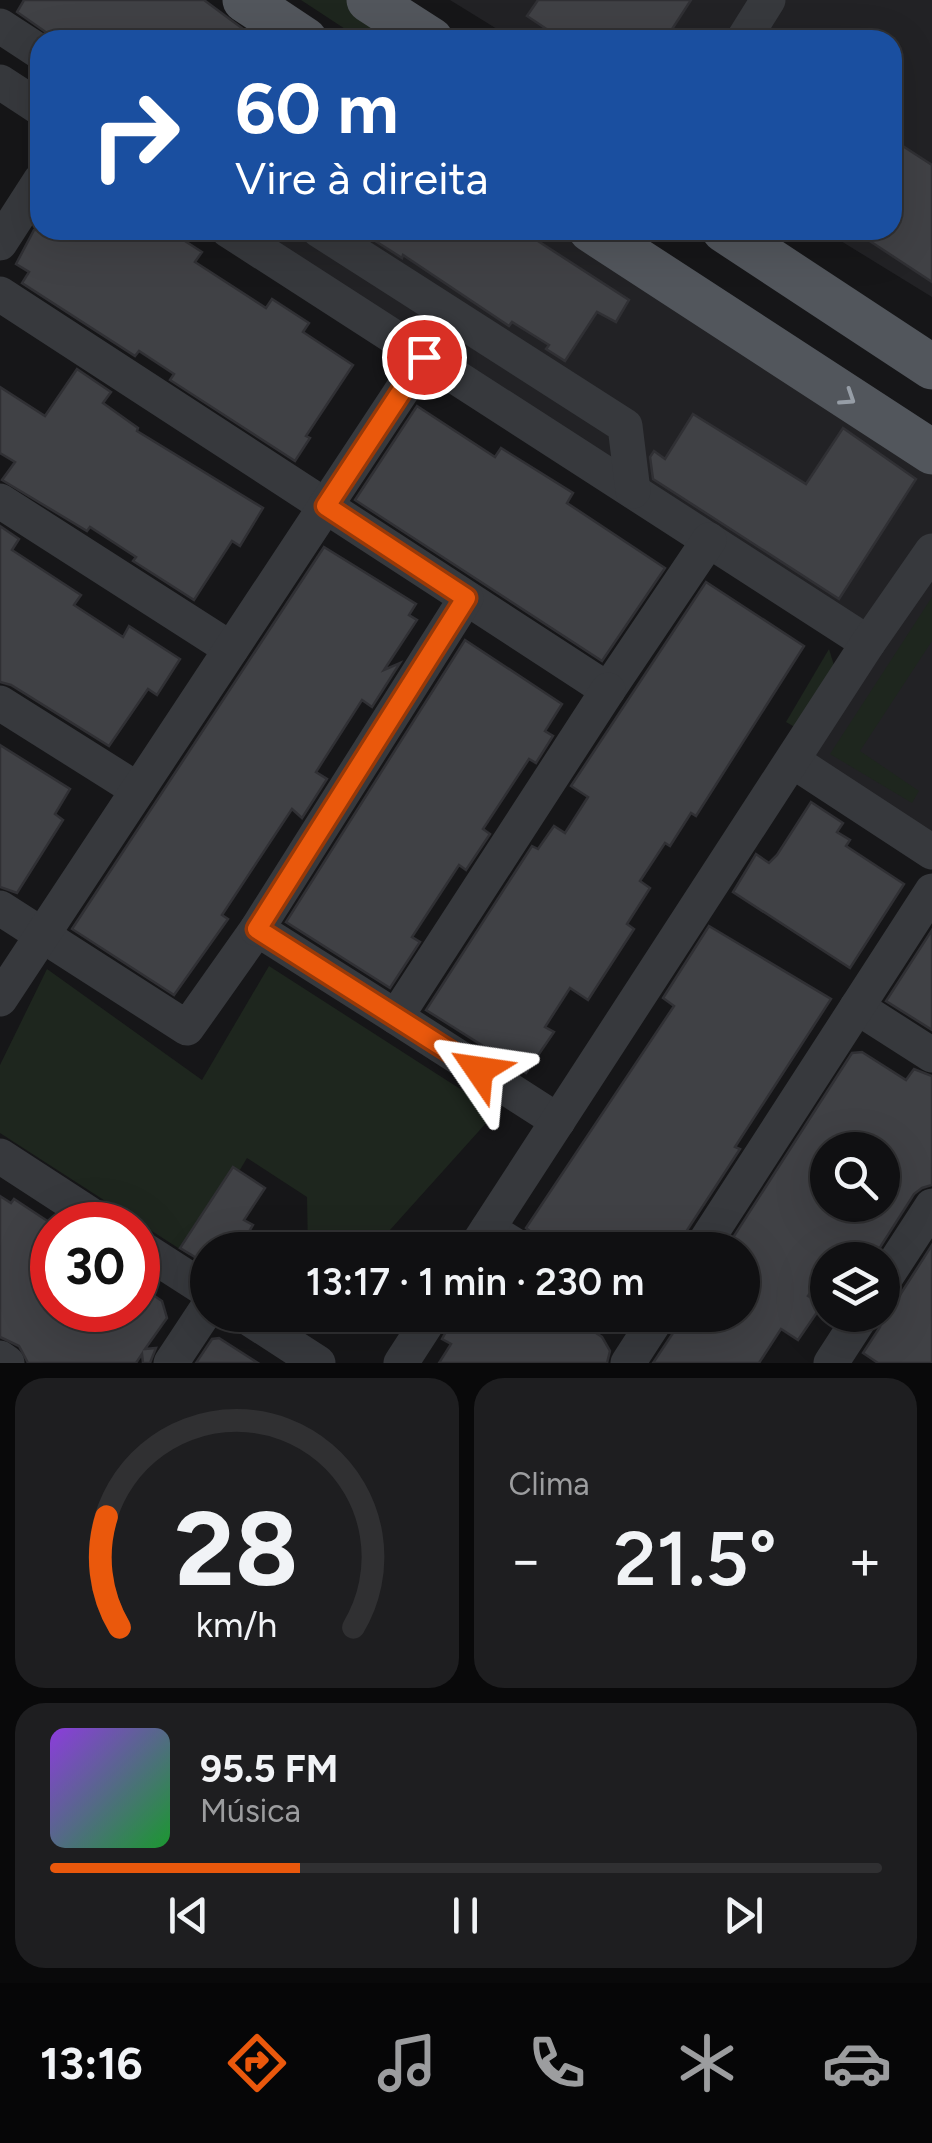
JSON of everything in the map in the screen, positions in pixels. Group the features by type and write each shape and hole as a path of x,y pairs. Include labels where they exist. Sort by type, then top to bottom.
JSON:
{"main road":[{"path":"245,0 290,30"},
{"path":"369,0 416,30"},
{"path":"606,240 932,452"},
{"path":"687,294 724,298 743,271 732,240"},
{"path":"739,240 932,367"},
{"path":"787,358 778,326 792,304 830,299"}],"street":[{"path":"749,30 768,0"},
{"path":"0,26 30,46"},
{"path":"0,82 30,102"},
{"path":"0,243 30,196"},
{"path":"243,240 868,643"},
{"path":"335,240 625,426 633,491"},
{"path":"0,294 608,690"},
{"path":"0,999 424,357"},
{"path":"0,501 231,649"},
{"path":"396,1017 709,540"},
{"path":"486,1232 868,643 932,552"},
{"path":"0,908 187,1028 257,929 466,598"},
{"path":"0,703 138,790"},
{"path":"793,761 932,852"},
{"path":"712,1232 932,891"},
{"path":"257,929 558,1121"},
{"path":"856,1007 932,1055"},
{"path":"0,1156 71,1202"},
{"path":"900,1255 932,1206"},
{"path":"160,1260 190,1279"},
{"path":"171,1363 191,1332"},
{"path":"270,1332 318,1363"},
{"path":"401,1363 421,1332"},
{"path":"628,1363 639,1332"},
{"path":"830,1363 851,1332"},
{"path":"0,1358 7,1363"}],"shaded area":[{"path":"301,0 356,0 402,30 347,30"},
{"path":"450,0 932,0 932,297 839,240 902,240 902,30 499,30"},
{"path":"249,240 612,240 932,451 932,851 793,761 873,642"},
{"path":"932,597 932,641 860,751 919,791 912,803 830,754"},
{"path":"829,649 837,675 800,730 786,722"},
{"path":"269,966 496,1112 388,1232 308,1232 307,1197 247,1158 203,1232 190,1232 189,1255 160,1236 160,1202 107,1202 0,1133 0,1065 47,969 202,1080"}],"building":[{"path":"24,0 204,0 244,30 43,30 17,12"},
{"path":"538,0 691,0 672,30 548,30 527,16"},
{"path":"902,146 932,165 932,282 868,240 902,240"},
{"path":"30,238 183,240 202,252 195,262 266,308 272,299 309,323 303,332 353,365 306,436 310,438 295,461 170,380 174,374 139,351 135,356 22,283 29,272 16,264"},
{"path":"374,240 536,240 629,300 616,322 597,312 565,361 546,349 549,345 512,322 509,326 403,255 402,258"},
{"path":"77,369 111,392 103,403 137,431 263,508 240,546 232,541 194,600 133,561 136,557 90,527 87,531 2,480 15,462 0,453 0,387 45,416"},
{"path":"417,406 495,457 501,448 573,493 567,503 665,568 602,661 355,500"},
{"path":"693,414 806,484 843,428 916,479 839,599 653,479 650,457 654,451 665,459"},
{"path":"0,526 19,539 12,550 81,595 74,605 123,637 129,626 180,659 157,695 148,689 109,746 0,682"},
{"path":"324,547 416,604 409,615 417,620 384,670 400,663 372,707 362,700 316,772 327,779 302,818 292,809 222,915 228,919 174,995 72,929"},
{"path":"706,582 804,646 696,816 691,813 670,846 665,843 640,881 650,888 627,924 634,929 588,1000 570,988 545,1027 554,1032 526,1073 426,1010 532,846 538,849 554,826 565,833 588,797 571,786"},
{"path":"465,640 562,704 545,731 553,736 536,763 529,759 483,829 490,834 466,870 459,865 412,937 420,942 390,988 286,922"},
{"path":"0,745 70,789 55,814 63,820 17,893 0,887"},
{"path":"811,802 843,823 837,832 850,840 846,846 904,884 850,968 733,892 756,854 769,863 777,855"},
{"path":"709,926 831,999 735,1147 740,1149 686,1232 531,1232 526,1228 674,1006 663,998"},
{"path":"932,930 932,1030 886,1001"},
{"path":"862,1052 906,1080 914,1069 932,1076 932,1185 914,1194 900,1216 900,1132 810,1132 810,1222 896,1222 883,1242 810,1242 810,1322 798,1340 781,1329 759,1363 653,1363 674,1332 760,1332 760,1232 737,1232 852,1053"},
{"path":"233,1167 265,1188 244,1220 253,1225 249,1232 190,1232"},
{"path":"0,1196 11,1203 14,1199 30,1210 30,1332 157,1332 145,1349 156,1348 150,1363 143,1363 142,1354 136,1363 28,1363 19,1346 0,1337"},
{"path":"190,1233 190,1254 180,1248"},
{"path":"932,1245 932,1363 878,1363 863,1353 877,1332 900,1332 900,1295"},
{"path":"160,1300 162,1301 167,1318 160,1328"},
{"path":"446,1332 594,1332 610,1351 607,1363 439,1363 451,1344 442,1339"},
{"path":"219,1338 258,1363 196,1363 212,1339"}],"route":[{"path":"424,357 326,506 466,598 257,929 479,1070"}]}
